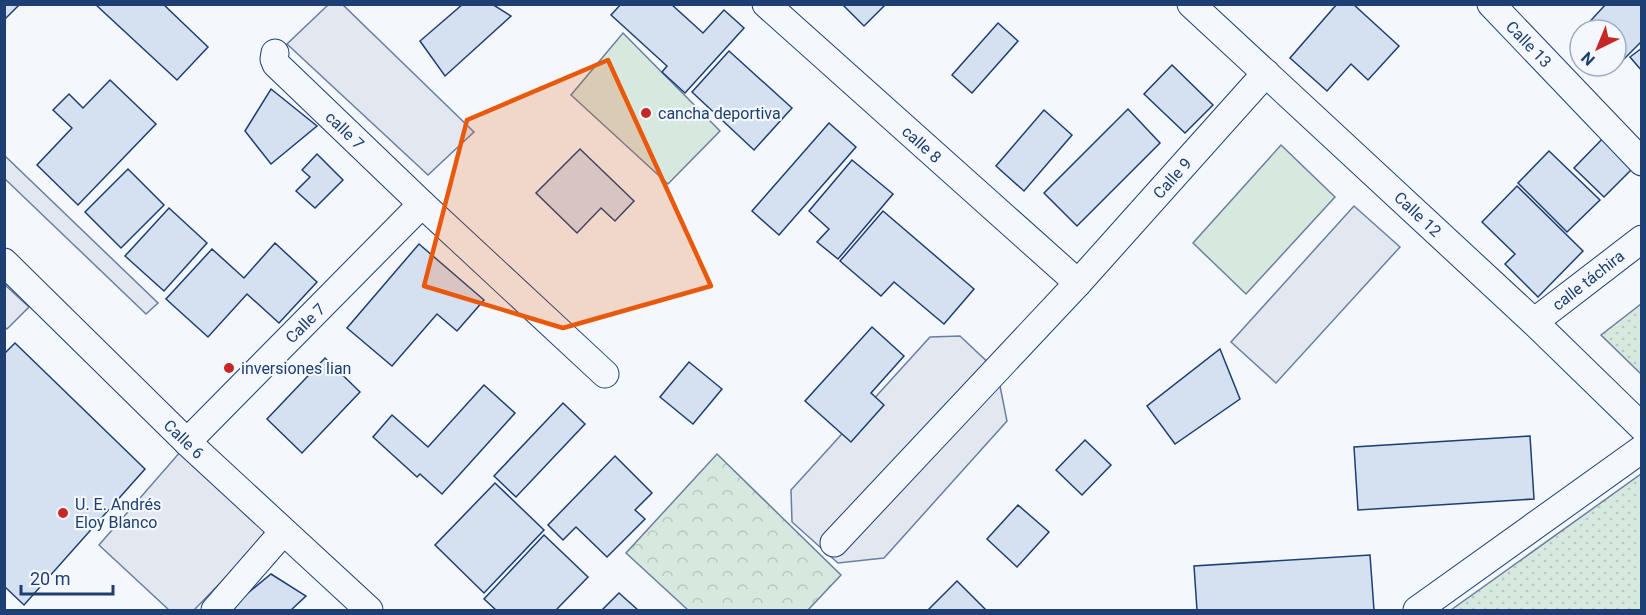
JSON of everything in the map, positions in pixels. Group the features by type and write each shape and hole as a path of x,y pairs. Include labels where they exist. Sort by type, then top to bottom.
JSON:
{"street":[{"name":"calle 8","path":"766,4 1078,283"},
{"name":"Calle 12","path":"1191,4 1534,322 1641,427"},
{"name":"Calle 13","path":"1491,4 1641,162"},
{"name":"calle 7","path":"275,53 276,64 605,374"},
{"name":"Calle 9","path":"834,543 1078,283 1266,73"},
{"name":"Calle 7","path":"187,442 422,204"},
{"name":"calle táchira","path":"1534,322 1641,239"},
{"name":"Calle 6","path":"4,262 187,442 369,610"},
{"path":"1417,610 1641,449"},
{"path":"215,610 282,532"}],"highlighted area":[{"path":"608,60 711,286 563,328 424,286 467,120"}],"green space":[{"name":"cancha deportiva","path":"623,33 720,131 668,184 571,95"},
{"path":"1281,145 1335,197 1246,294 1193,243"},
{"path":"1641,304 1641,374 1601,335"},
{"path":"717,454 841,575 808,610 688,610 626,553"},
{"path":"1641,474 1641,610 1451,610"}],"shaded area":[{"path":"329,4 343,5 474,132 428,175 287,44"},
{"path":"4,155 158,303 146,314 5,179"},
{"path":"1354,206 1400,247 1276,383 1231,342"},
{"path":"4,284 29,307 7,329 5,327"},
{"path":"960,336 997,371 1007,421 884,558 838,563 792,522 791,490 930,337"},
{"path":"181,451 268,534 194,610 169,610 99,545"}],"building":[{"path":"4,4 20,4 4,20"},
{"path":"95,4 163,4 208,47 177,80"},
{"path":"463,4 492,4 511,16 445,76 420,41"},
{"path":"621,4 671,4 703,33 724,10 744,28 685,93 662,72 667,66 611,15"},
{"path":"842,4 886,4 864,26"},
{"path":"1337,4 1353,4 1399,46 1368,80 1351,64 1327,91 1290,58"},
{"path":"1606,4 1642,4 1642,41 1628,55 1628,18 1593,18"},
{"path":"998,23 1018,41 972,93 952,75"},
{"path":"1642,48 1642,71 1630,57"},
{"path":"729,51 792,108 754,150 692,92"},
{"path":"1172,65 1213,105 1185,133 1144,94"},
{"path":"110,80 156,124 78,205 37,165 72,128 53,110 69,94 83,108"},
{"path":"271,89 317,126 271,164 245,131"},
{"path":"1128,109 1160,143 1077,226 1044,193"},
{"path":"1044,110 1072,135 1024,191 996,166"},
{"path":"829,123 856,147 779,235 752,211"},
{"path":"1609,132 1639,162 1604,197 1574,168"},
{"path":"580,149 634,201 615,221 601,208 577,233 536,193"},
{"path":"1549,151 1600,200 1567,232 1518,183"},
{"path":"317,154 343,180 315,208 296,191 310,177 302,170"},
{"path":"852,160 893,194 838,259 817,242 829,229 809,211"},
{"path":"128,169 164,205 121,248 85,212"},
{"path":"1517,186 1583,251 1538,297 1505,264 1515,254 1482,222"},
{"path":"169,208 207,243 164,291 125,256"},
{"path":"883,211 974,289 944,324 894,282 881,296 840,261"},
{"path":"275,243 317,282 279,323 247,294 208,337 166,299 212,249 244,278"},
{"path":"419,244 484,300 457,331 437,314 392,366 347,328"},
{"path":"872,327 904,356 871,393 884,405 851,442 805,401"},
{"name":"U. E. Andrés Eloy Blanco","path":"15,343 145,469 24,605 4,586 4,354"},
{"path":"1220,349 1240,399 1175,444 1147,406"},
{"path":"325,358 360,392 302,453 267,419"},
{"path":"689,362 722,389 693,424 660,397"},
{"path":"484,385 515,413 442,494 420,474 417,477 373,437 392,415 428,447"},
{"path":"563,403 585,424 516,497 494,476"},
{"path":"1530,436 1534,499 1358,510 1354,447"},
{"path":"1085,440 1111,465 1082,495 1056,470"},
{"path":"615,456 652,493 635,510 645,519 607,557 576,527 563,540 548,525"},
{"path":"495,483 544,530 484,593 435,545"},
{"path":"1018,505 1049,532 1017,567 987,539"},
{"path":"544,535 588,577 556,610 496,610 484,599"},
{"path":"1370,555 1374,610 1197,610 1194,566"},
{"path":"271,574 306,596 291,610 227,610"},
{"path":"957,581 984,610 928,610"},
{"path":"619,593 638,610 602,610"}],"place":[{"name":"cancha deportiva","path":"646,113"},
{"name":"inversiones lian","path":"229,368"},
{"name":"U. E. Andrés Eloy Blanco","path":"63,513"}]}
